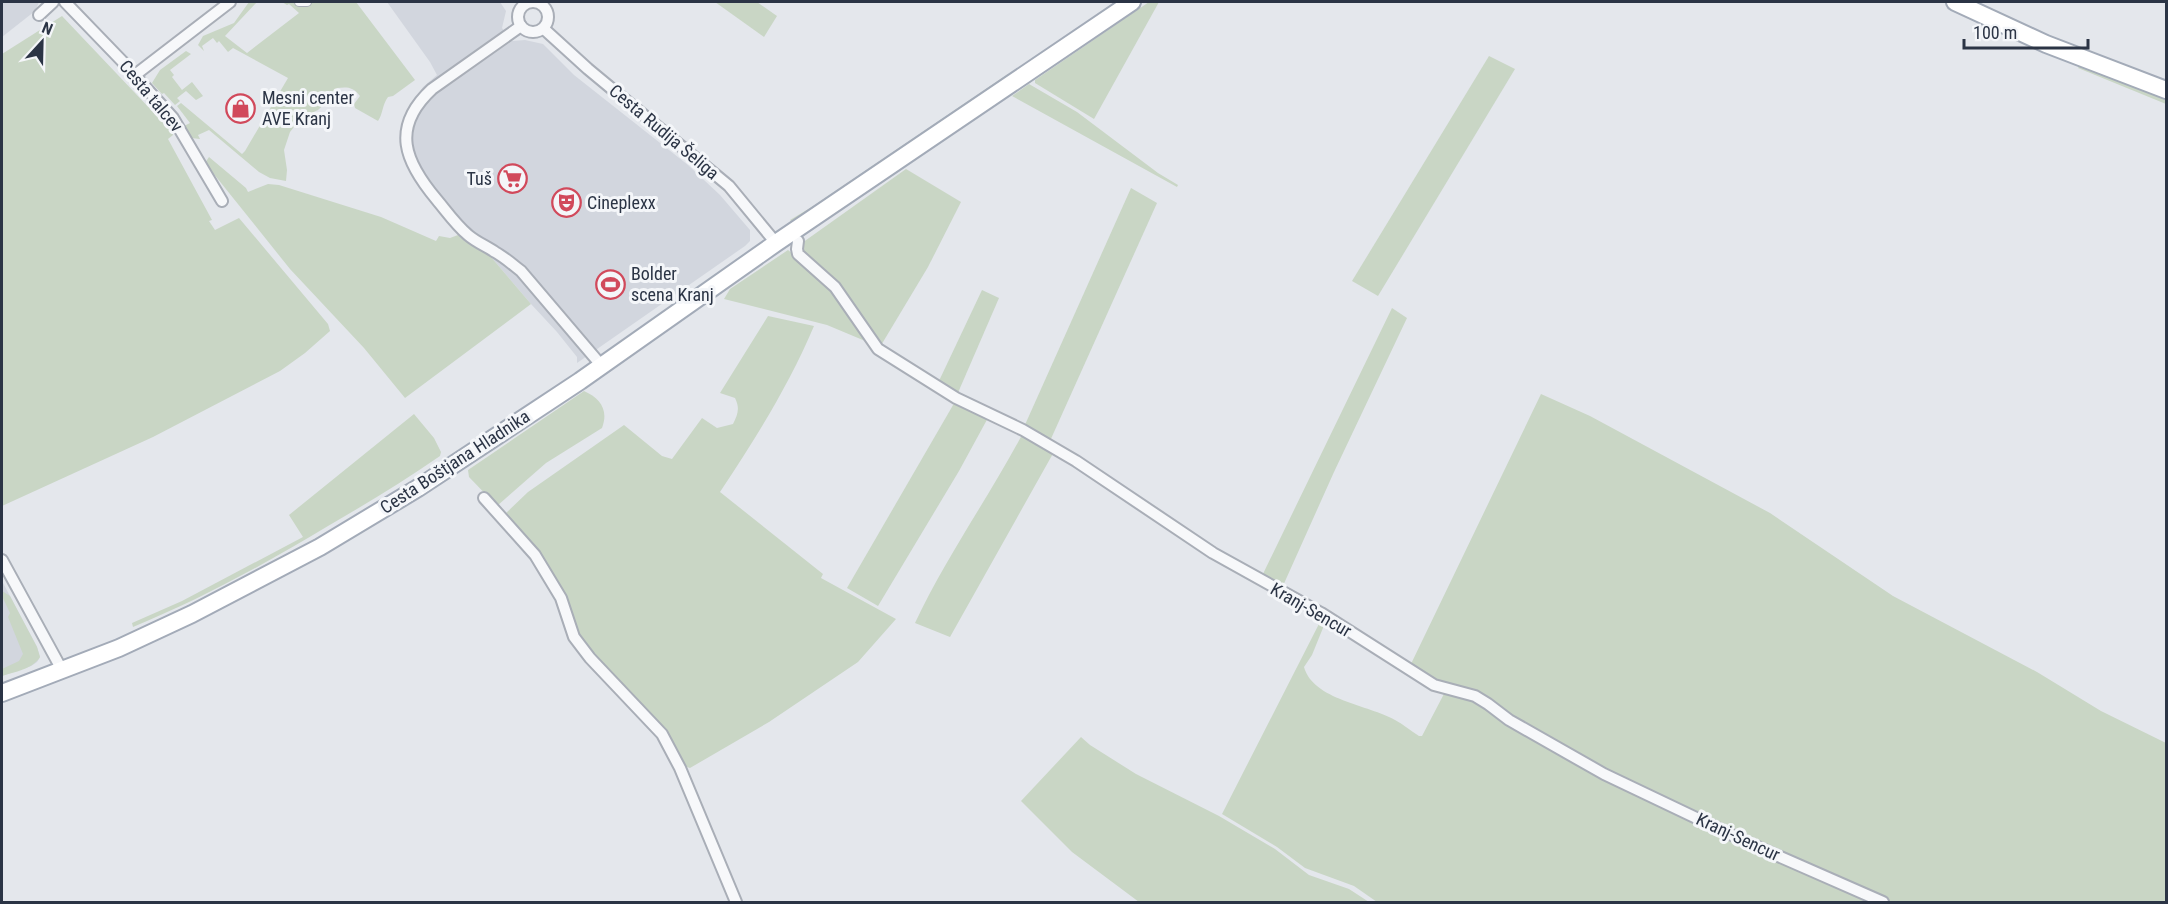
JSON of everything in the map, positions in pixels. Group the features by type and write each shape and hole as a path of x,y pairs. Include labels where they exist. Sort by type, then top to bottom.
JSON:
{"main road":[{"name":"Cesta Boštjana Hladnika","path":"2,693 119,648 192,615 320,547 437,476 1132,2"},
{"path":"1955,2 2046,44 2166,90"}],"street":[{"path":"39,15 53,2"},
{"name":"Cesta talcev","path":"65,2 135,75 180,129 222,201"},
{"path":"135,75 230,2"},
{"path":"299,2 307,2"},
{"path":"533,2 544,6 549,18 544,28 532,33 521,26 518,14 522,3 533,2"},
{"path":"521,26 432,89 421,100 408,124 409,158 423,183 459,227 521,271 601,365"},
{"name":"Cesta Rudija Šeliga","path":"544,28 588,69 729,186 776,243"},
{"name":"Kranj-Sencur","path":"798,241 796,249 798,254 835,287 878,349 956,398 1023,430 1076,461 1213,553 1321,613 1434,685 1475,696 1509,720 1604,774 1753,845 1883,903"},
{"path":"484,498 535,555 561,598 574,637 590,658 662,734 680,768 736,903"},
{"path":"2,560 62,670"}],"shaded area":[{"path":"2,2 39,2 35,11 2,37"},
{"path":"387,2 500,2 506,11 502,28 512,41 525,40 543,44 574,75 688,165 720,195 750,230 750,241 577,363 577,357 557,332 491,257 486,252 465,243 418,185 407,165 401,146 406,114 423,87 437,75"},
{"path":"2,581 40,657 31,666 2,676"}],"green space":[{"path":"249,2 257,2 225,36 247,53 299,13 289,4 282,2 292,2 302,6 314,2 356,2 415,80 393,96 388,97 378,121 355,108 354,104 360,96 353,89 337,88 329,100 318,110 301,118 290,132 284,150 286,181 270,178 259,172 209,130 198,135 200,139 191,138 184,126 190,123 177,106 181,103 242,154 245,151 288,78 233,48 228,52 219,41 217,43 213,38 202,46 204,51 198,45 203,36 234,23"},
{"path":"715,2 757,2 777,16 764,37"},
{"path":"1149,2 1159,2 1094,119 1035,83 1035,80"},
{"path":"62,16 172,132 173,135 168,139 212,220 209,221 215,230 239,218 328,324 330,331 280,371 153,437 2,506 2,54"},
{"path":"186,51 191,54 170,70 174,75 172,77 182,90 192,82 203,96 196,100 186,91 177,98 180,101 175,105 152,83 160,70"},
{"path":"1489,56 1515,69 1378,296 1352,281"},
{"path":"2081,64 2166,96 2166,104 2078,68"},
{"path":"1008,74 1009,76 838,192 790,220 815,205"},
{"path":"1029,84 1077,112 1158,173 1178,185 1177,187 1012,96"},
{"path":"209,157 248,192 268,184 279,185 381,217 436,241 439,236 450,238 458,235 491,257 531,304 405,398 364,348 290,269 205,163"},
{"path":"906,169 961,202 928,267 880,347 801,254 802,243"},
{"path":"1131,188 1157,203 1050,441 1024,427"},
{"path":"788,250 826,281 870,343 827,325 724,299 730,289"},
{"path":"982,290 999,298 957,395 938,383"},
{"path":"1392,308 1407,318 1282,588 1261,578"},
{"path":"768,316 814,326 771,411 720,492 823,574 821,578 896,619 858,662 769,722 690,768 681,765 649,725 586,660 559,600 505,514 528,492 624,425 662,456 672,459 702,418 717,428 733,424 738,411 737,402 735,398 720,393"},
{"path":"584,391 595,397 602,405 604,422 602,428 546,463 497,506 469,477 468,470"},
{"path":"1541,394 1590,416 1770,513 1893,596 2037,672 2101,711 2166,743 2166,902 1377,902 1354,886 1305,868 1277,847 1222,814 1322,618 1325,623 1312,655 1304,667 1309,678 1330,694 1384,715 1422,736 1446,690 1410,666"},
{"path":"956,400 989,416 959,471 878,606 847,588"},
{"path":"414,414 434,438 441,452 440,456 371,501 257,567 208,593 133,627 132,623 182,601 303,537 289,515"},
{"path":"1023,433 1055,450 950,637 915,623 940,574"},
{"path":"2,591 10,596 40,657 28,667 2,676 2,669 19,661 23,654 8,617 10,613"},
{"path":"1081,737 1136,774 1219,816 1275,849 1309,875 1349,889 1369,902 1139,902 1072,852 1021,801"}],"place":[{"name":"Mesni center AVE Kranj","path":"241,108"},
{"name":"Tuš","path":"513,179"},
{"name":"Cineplexx","path":"566,203"},
{"name":"Bolder scena Kranj","path":"610,284"}]}
